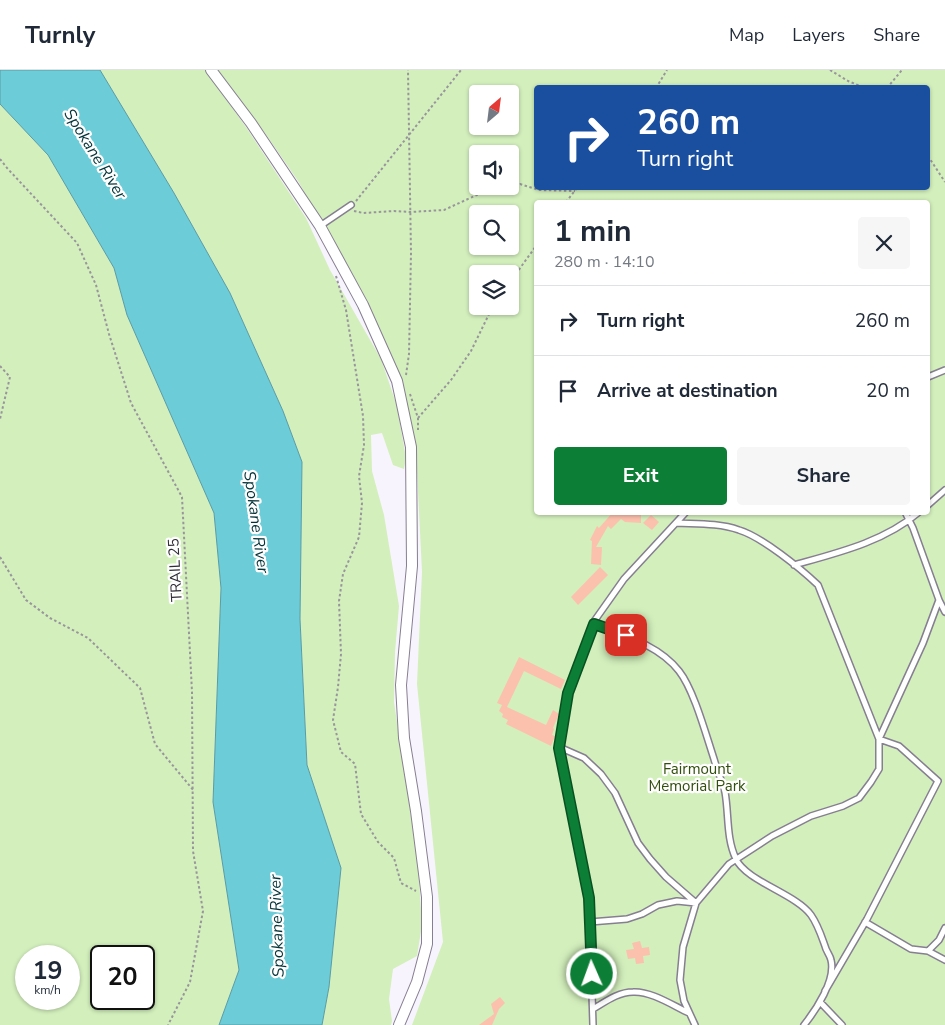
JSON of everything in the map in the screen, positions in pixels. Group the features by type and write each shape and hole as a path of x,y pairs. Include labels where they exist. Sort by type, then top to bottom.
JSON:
{"street":[{"path":"211,70 251,123 320,226 363,305 397,381 411,448 412,566 401,685 404,738 427,897 427,944 417,982 399,1025"}],"lane":[{"path":"320,226 351,205"},
{"path":"930,376 945,370"},
{"path":"930,503 945,490"},
{"path":"593,1025 589,898 559,748 568,693 594,624 624,579 684,515"},
{"path":"906,515 945,612"},
{"path":"794,564 869,542 909,521 916,515"},
{"path":"677,523 712,525 739,530 759,539 794,564 818,585 879,739 879,769 858,798 843,806 811,816 780,832 729,864 696,903 683,947 680,980 684,1001 695,1025"},
{"path":"879,739 942,601"},
{"path":"594,624 626,635 649,646 679,671 690,691 705,730 725,792 730,838 736,860 743,870 799,904 811,914 821,933 832,961 829,980 820,1002 804,1025"},
{"path":"825,991 865,922 938,781 899,746 879,739"},
{"path":"559,748 584,758 601,774 615,793 638,843 666,877 696,903"},
{"path":"590,922 627,919 642,914 658,905 677,901 696,903"},
{"path":"865,922 911,949 928,951 945,960"},
{"path":"928,951 938,940 945,928"},
{"path":"592,1009 616,996 633,992 650,995 689,1013"},
{"path":"820,1002 842,1025"}],"path":[{"path":"405,376 409,354 408,70"},
{"path":"351,205 461,70"},
{"path":"658,85 667,70"},
{"path":"830,70 858,85"},
{"path":"889,85 902,70"},
{"name":"TRAIL 25","path":"0,159 6,168 77,243 96,284 109,334 131,403 182,497 192,692 193,851 203,911 190,982 168,1025"},
{"path":"930,159 945,182"},
{"path":"519,184 534,188"},
{"path":"539,190 574,190"},
{"path":"567,200 574,190"},
{"path":"345,209 363,214 394,210 410,212 444,210 477,195"},
{"path":"519,270 534,249"},
{"path":"334,270 346,310 358,380 363,416 364,445 359,476 362,503 359,537 343,574 339,602 340,654 338,687 332,720 341,752 355,764 361,814 378,842 394,858 401,883 427,897"},
{"path":"418,418 451,380 471,351 489,315"},
{"path":"0,366 10,377 0,419"},
{"path":"410,391 412,399"},
{"path":"0,557 26,600 50,618 88,638 140,688 155,744 194,791"}],"green space":[{"path":"100,70 205,70 246,127 306,218 330,270 381,359 397,406 406,458 404,469 393,465 382,433 371,435 372,471 384,515 399,606 395,652 394,702 418,864 422,925 417,956 393,969 389,999 391,1025 322,1025 329,987 341,868 307,765 300,619 302,462 283,411 230,293 174,193"},
{"name":"Fairmount Memorial Park","path":"218,70 945,70 945,1025 412,1025 443,942 417,684 422,572 416,451 402,379 365,299 298,181"},
{"path":"0,104 48,155 114,268 127,315 214,513 221,588 213,802 239,970 219,1025 0,1025"}],"water":[{"name":"Spokane River","path":"0,70 100,70 174,193 230,293 283,411 302,462 300,619 307,765 341,868 329,987 322,1025 219,1025 239,970 213,802 221,588 214,513 127,315 114,268 48,155 0,104"}],"building":[{"path":"610,515 641,515 641,523 625,522 621,519 611,529 608,526 596,547 602,547 601,565 591,564 592,541 590,540 597,526 599,528"},
{"path":"651,515 659,522 652,530 643,523"},
{"path":"600,567 608,575 578,605 571,597"},
{"path":"519,657 565,680 561,689 524,671 507,707 546,725 553,710 559,714 553,728 552,735 555,736 551,746 506,724 508,720 502,717 503,714 499,711 502,705 497,703"},
{"path":"640,941 642,948 649,947 650,955 643,956 644,963 636,964 635,958 628,959 626,950 634,949 632,943"},
{"path":"500,997 505,1003 499,1009 492,1025 479,1025 494,1014 491,1004"}],"route":[{"path":"592,974 589,898 559,748 568,693 594,624 626,635"}]}
